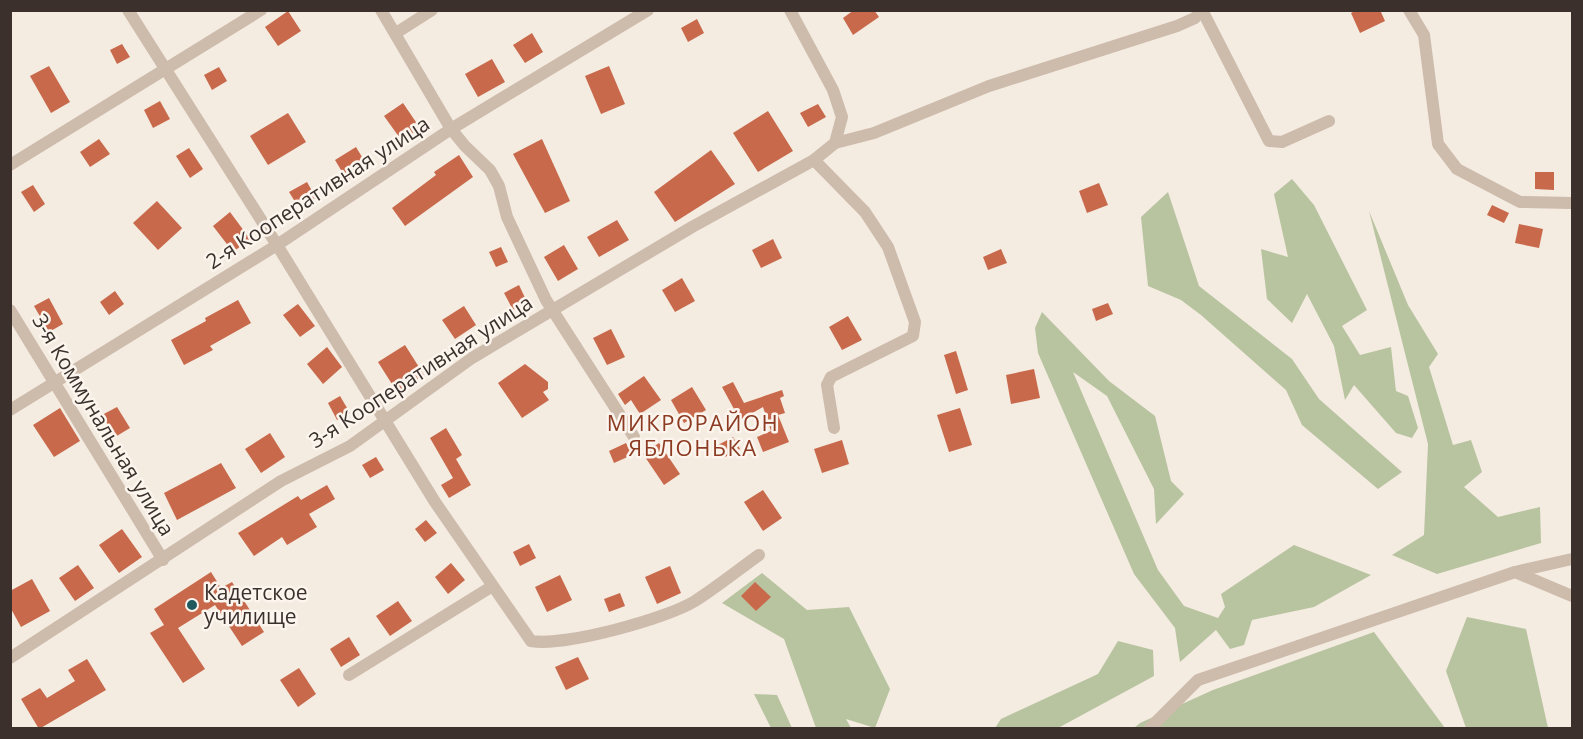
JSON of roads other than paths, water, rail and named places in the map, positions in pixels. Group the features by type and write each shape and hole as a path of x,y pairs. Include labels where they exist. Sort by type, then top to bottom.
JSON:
{"street":[{"path":"128,10 386,419 435,502 491,587 531,642 546,644 630,626 694,602 759,555"},
{"path":"10,165 166,71 261,10"},
{"path":"381,10 451,129 490,170 499,186 507,218 553,310 634,437"},
{"path":"396,33 432,10"},
{"name":"2-я Кооперативная улица","path":"10,410 277,245 451,129 648,10"},
{"path":"790,10 833,90 842,117 835,143 874,133 989,86 1177,26 1195,18 1202,10 1269,141 1282,142 1329,121"},
{"path":"1409,10 1424,35 1438,144 1457,169 1520,202 1572,203"},
{"name":"3-я Кооперативная улица","path":"10,658 281,481 350,446 472,358 718,212 814,160 835,143"},
{"path":"814,160 865,212 888,247 915,322 913,336 831,377 827,385 834,428"},
{"name":"3-я Коммунальная улица","path":"10,310 163,560"},
{"path":"1150,729 1198,680 1515,572 1572,559"},
{"path":"1515,572 1572,596"},
{"path":"349,675 491,587"}],"place":[{"name":"Кадетское училище","path":"192,605"}],"district":[{"name":"МИКРОРАЙОН ЯБЛОНЬКА","path":"693,436"}]}
